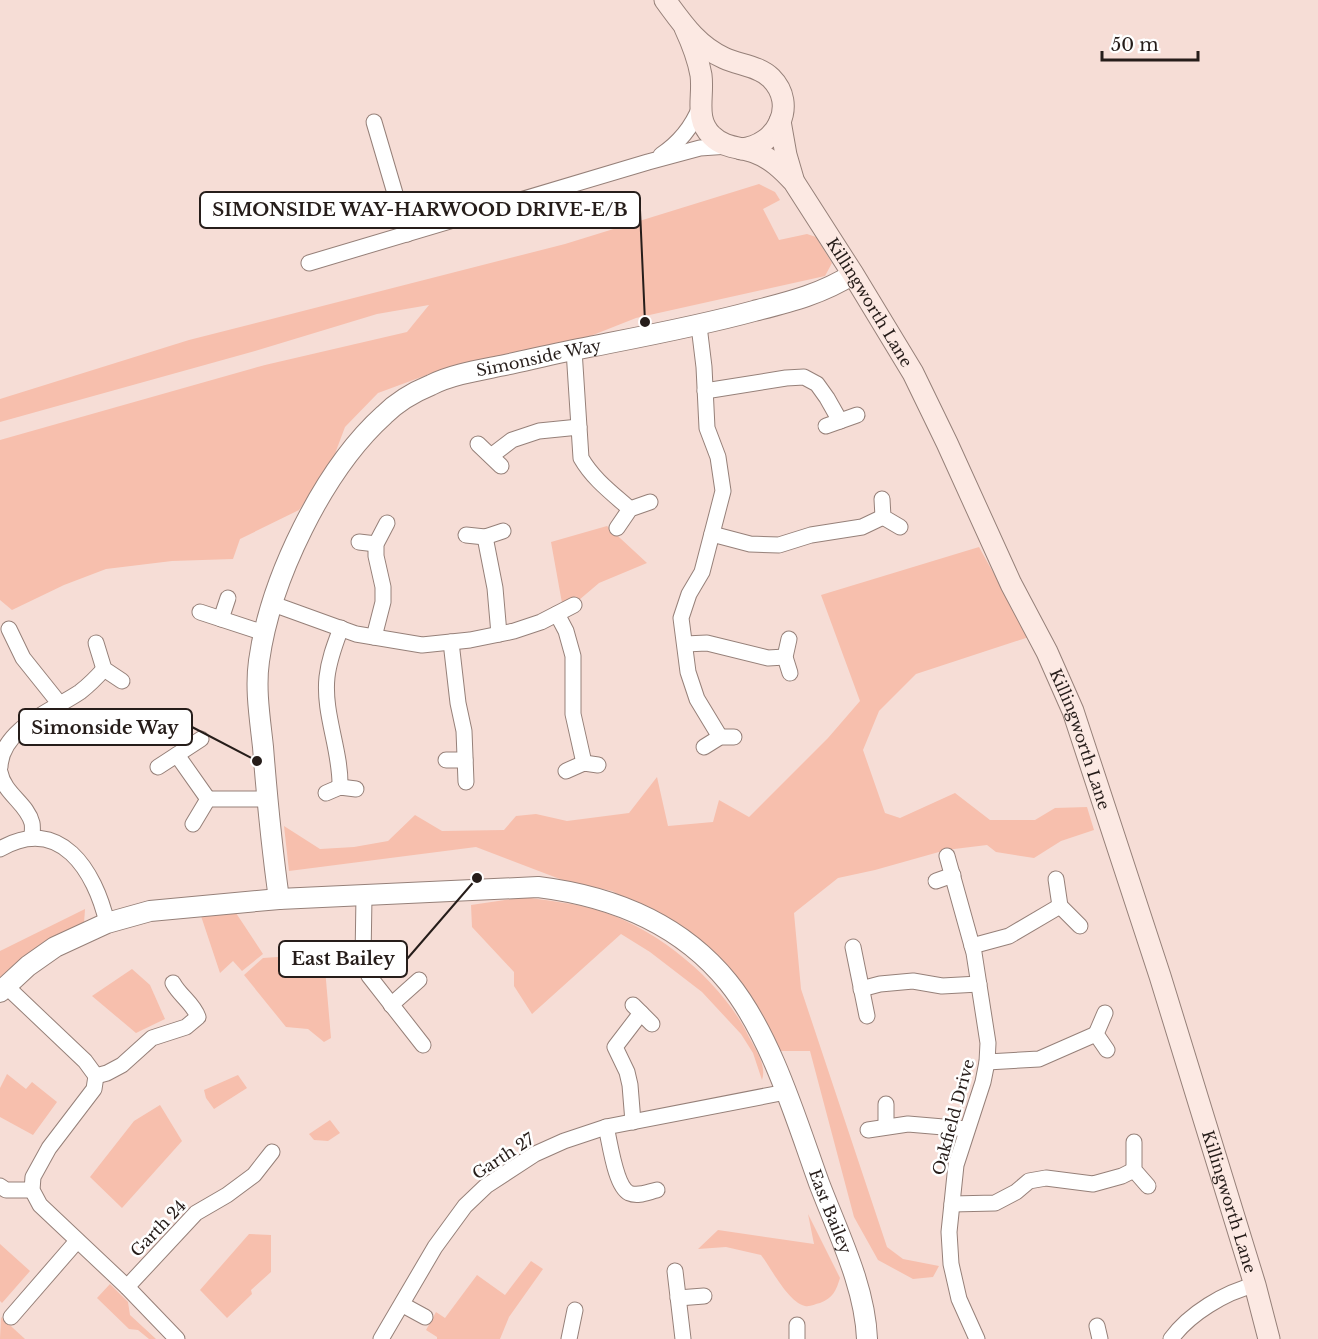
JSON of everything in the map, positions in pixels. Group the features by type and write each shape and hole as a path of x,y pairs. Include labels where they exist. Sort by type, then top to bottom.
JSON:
{"main road":[{"path":"665,0 699,43 712,52 764,72 776,84 782,99 780,121 794,182"},
{"path":"685,28 699,62 701,117 708,131 719,142 768,159 794,182"},
{"path":"701,102 706,86 717,74 732,67 744,66"},
{"path":"735,147 756,146 764,142 780,121"},
{"name":"Killingworth Lane","path":"794,182 854,274 913,373 1073,711 1160,976 1255,1285 1269,1339"}],"street":[{"path":"648,162 674,146 692,126 701,102"},
{"path":"374,122 407,234"},
{"path":"309,263 648,162 700,148 735,147"},
{"name":"Simonside Way","path":"279,899 266,799 258,693 258,662 264,633 298,536 319,496 344,459 384,414 405,398 433,384 481,370 699,326 810,296 854,274"},
{"path":"699,326 707,428 718,458 723,491 702,572 689,594 681,618 688,672 697,699 727,737 704,747"},
{"path":"574,350 581,458 588,470 630,509"},
{"path":"705,391 804,377 817,384 827,398 833,424 857,415"},
{"path":"478,444 496,461 512,440 539,431 579,427"},
{"path":"882,499 883,517"},
{"path":"617,528 630,509 650,502"},
{"path":"712,534 750,544 779,545 811,535 861,526 883,517"},
{"path":"883,517 900,527"},
{"path":"374,637 383,602 376,544 387,523"},
{"path":"466,535 485,537 503,531"},
{"path":"485,537 495,588 499,634"},
{"path":"359,542 376,544"},
{"path":"221,619 228,598"},
{"path":"273,604 341,628 374,637 422,645 470,640 499,634 541,622 574,605"},
{"path":"200,612 264,633"},
{"path":"557,614 566,631 573,656 573,714 591,764 566,771"},
{"path":"341,628 330,657 326,680 329,711 341,767 333,790 356,789"},
{"path":"9,629 23,657 59,703"},
{"path":"789,639 785,657 790,673"},
{"path":"451,642 458,703 464,731 466,782"},
{"path":"96,643 104,669 122,681"},
{"path":"685,644 707,643 768,658 785,657"},
{"path":"23,657 36,649"},
{"path":"32,838 32,822 5,787 0,770 4,750 20,730 59,703 80,692 104,669"},
{"path":"158,767 201,739"},
{"path":"177,754 208,799"},
{"path":"446,760 465,760"},
{"path":"208,799 266,799"},
{"path":"193,824 208,799"},
{"path":"0,849 14,841 32,838 50,842 70,851 80,860 96,888 107,923"},
{"name":"Oakfield Drive","path":"947,856 972,946 988,1043 987,1062 956,1165 949,1232 952,1302 977,1339"},
{"path":"936,881 953,875"},
{"path":"1056,879 1060,906 1080,926"},
{"name":"East Bailey","path":"3,989 28,966 55,947 107,923 150,911 279,899 538,887 589,896 634,910 668,929 698,952 728,982 752,1020 777,1068 857,1285 867,1339"},
{"path":"364,896 363,958 369,976 423,1045"},
{"path":"972,946 1009,936 1060,906"},
{"path":"853,947 867,1016"},
{"path":"392,1005 418,980"},
{"path":"861,989 880,984 913,981 942,986 979,984"},
{"path":"96,1076 122,1065 152,1038 186,1027 198,1017 195,1008 179,993 173,983"},
{"path":"3,989 85,1061 96,1076 94,1089 49,1148 33,1177 32,1190 40,1205 127,1287 177,1339"},
{"path":"987,1062 1039,1059 1096,1034 1105,1013"},
{"path":"633,1122 629,1078 615,1047 642,1014"},
{"path":"1096,1034 1107,1050"},
{"name":"Garth 27","path":"381,1339 435,1247 465,1206 486,1186 535,1154 564,1141 606,1127 786,1092"},
{"path":"886,1104 886,1126"},
{"path":"868,1130 908,1124 967,1129"},
{"path":"606,1127 620,1185 629,1193 641,1194 657,1190"},
{"path":"1134,1142 1134,1170 1148,1186"},
{"name":"Garth 24","path":"127,1287 195,1213 227,1195 254,1175 272,1152"},
{"path":"952,1204 995,1203 1016,1192 1029,1181 1046,1178 1093,1184 1122,1176 1134,1170"},
{"path":"0,1186 6,1190 32,1190"},
{"path":"11,1317 77,1241"},
{"path":"675,1271 683,1339"},
{"path":"1171,1339 1193,1317 1214,1303 1243,1288 1255,1285"},
{"path":"678,1298 704,1296"},
{"path":"403,1305 424,1317"},
{"path":"569,1339 575,1310"}],"shaded area":[{"path":"759,184 775,192 780,200 763,209 779,240 807,234 816,237 832,263 825,276 636,318 588,337 443,369 378,393 345,427 330,467 299,510 240,539 233,559 172,561 106,569 64,585 12,610 0,600 0,440 265,365 407,332 429,305 377,314 255,351 0,422 0,399 189,340 565,244"},
{"path":"607,526 647,563 599,583 579,600 562,603 551,542"},
{"path":"979,547 1029,637 916,674 879,711 863,750 885,813 900,818 955,793 990,820 1035,820 1055,808 1087,807 1094,830 1061,841 1034,858 996,852 987,845 946,850 838,878 794,913 801,989 887,1247 903,1259 939,1266 933,1277 913,1279 878,1260 854,1217 810,1051 771,1051 728,967 678,925 612,891 565,881 476,847 289,871 284,826 320,849 354,847 388,841 415,815 442,831 504,830 516,816 536,814 567,821 629,813 657,777 668,826 713,822 719,800 749,817 828,738 860,701 821,595"},
{"path":"525,897 597,910 619,918 642,929 685,959 723,996 737,1016 760,1058 763,1069 762,1080 753,1053 741,1034 702,992 650,952 621,934 532,1014 514,986 514,972 472,927 471,905"},
{"path":"85,909 84,924 0,982 0,951"},
{"path":"236,913 263,954 242,971 233,961 220,973 201,916"},
{"path":"320,954 324,957 331,1038 324,1042 308,1029 286,1027 244,975 263,958"},
{"path":"132,969 150,985 165,1019 136,1033 92,996"},
{"path":"7,1074 26,1089 32,1082 57,1102 33,1135 0,1117 0,1088"},
{"path":"238,1075 247,1088 214,1109 206,1098 204,1090"},
{"path":"160,1105 182,1141 122,1208 90,1177 134,1121"},
{"path":"330,1120 340,1133 328,1141 314,1140 309,1134"},
{"path":"808,1214 840,1278 833,1294 828,1299 811,1306 805,1306 792,1298 761,1255 726,1247 698,1249 718,1230 814,1244"},
{"path":"249,1234 271,1235 271,1272 251,1290 252,1294 227,1318 200,1290"},
{"path":"0,1244 30,1271 2,1303 0,1301"},
{"path":"531,1261 543,1269 509,1317 500,1339 437,1339 426,1330 436,1312 445,1318 477,1275 505,1295"},
{"path":"110,1284 128,1302 130,1315 156,1339 149,1339 138,1330 129,1329 97,1298"},
{"path":"1,1317 25,1339 0,1339"}],"place":[{"name":"SIMONSIDE WAY-HARWOOD DRIVE-E/B","path":"645,322"},
{"name":"Simonside Way","path":"257,761"},
{"name":"East Bailey","path":"477,878"}]}
